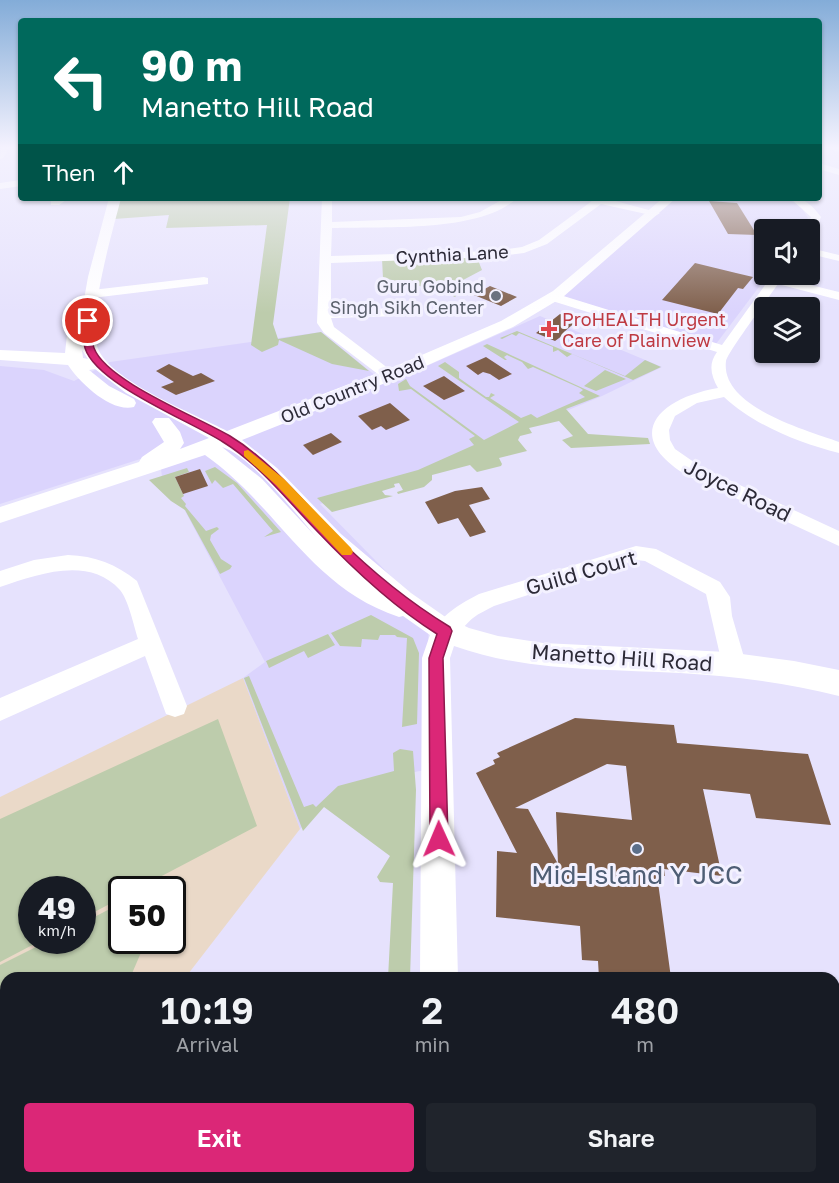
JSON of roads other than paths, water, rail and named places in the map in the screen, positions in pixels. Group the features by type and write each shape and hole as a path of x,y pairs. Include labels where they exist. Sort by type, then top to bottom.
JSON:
{"main road":[{"path":"114,203 91,298 87,334 90,350 118,389 162,422 170,432 174,443 168,450 129,473"},
{"name":"Old Country Road","path":"0,515 217,443 388,375 507,324 553,297 665,203"},
{"path":"89,381 75,360 72,341 77,321 91,298"},
{"path":"28,360 52,353 72,341"},
{"path":"75,360 90,350"},
{"path":"0,355 28,360 118,389 217,443"},
{"path":"0,363 28,360 75,360 108,372"},
{"path":"267,470 256,447 261,434 295,412"},
{"path":"162,422 217,443"},
{"name":"Manetto Hill Road","path":"217,443 267,470 307,528"},
{"name":"Manetto Hill Road","path":"217,443 234,466 259,489 307,528 335,542 411,610 445,631 478,642 551,656 734,664 839,683"},
{"path":"439,972 436,658 445,631"}],"street":[{"path":"327,203 324,323 329,330 388,375"},
{"path":"327,225 461,220 484,214 503,203"},
{"name":"Cynthia Lane","path":"325,260 493,254 524,250 543,242 590,203"},
{"path":"613,203 655,213"},
{"path":"802,203 810,209 815,219"},
{"path":"820,253 839,258"},
{"path":"91,298 204,281"},
{"path":"771,285 719,359 716,369 725,392 756,413 839,448"},
{"path":"803,285 839,296"},
{"path":"553,297 725,350"},
{"path":"323,314 401,312"},
{"name":"Joyce Road","path":"725,392 696,398 678,406 667,415 661,425 660,434 666,448 688,468 839,539"},
{"name":"Guild Court","path":"445,631 466,611 508,592 636,553 649,554 713,588 719,597 721,616 734,664"},
{"path":"0,579 51,564 80,563 102,567 116,574 130,587 175,706"},
{"path":"0,710 152,643"}],"place":[{"name":"Guru Gobind Singh Sikh Center","path":"496,296"},
{"name":"ProHEALTH Urgent Care of Plainview","path":"549,329"},
{"name":"Mid-Island Y JCC","path":"637,849"}]}
